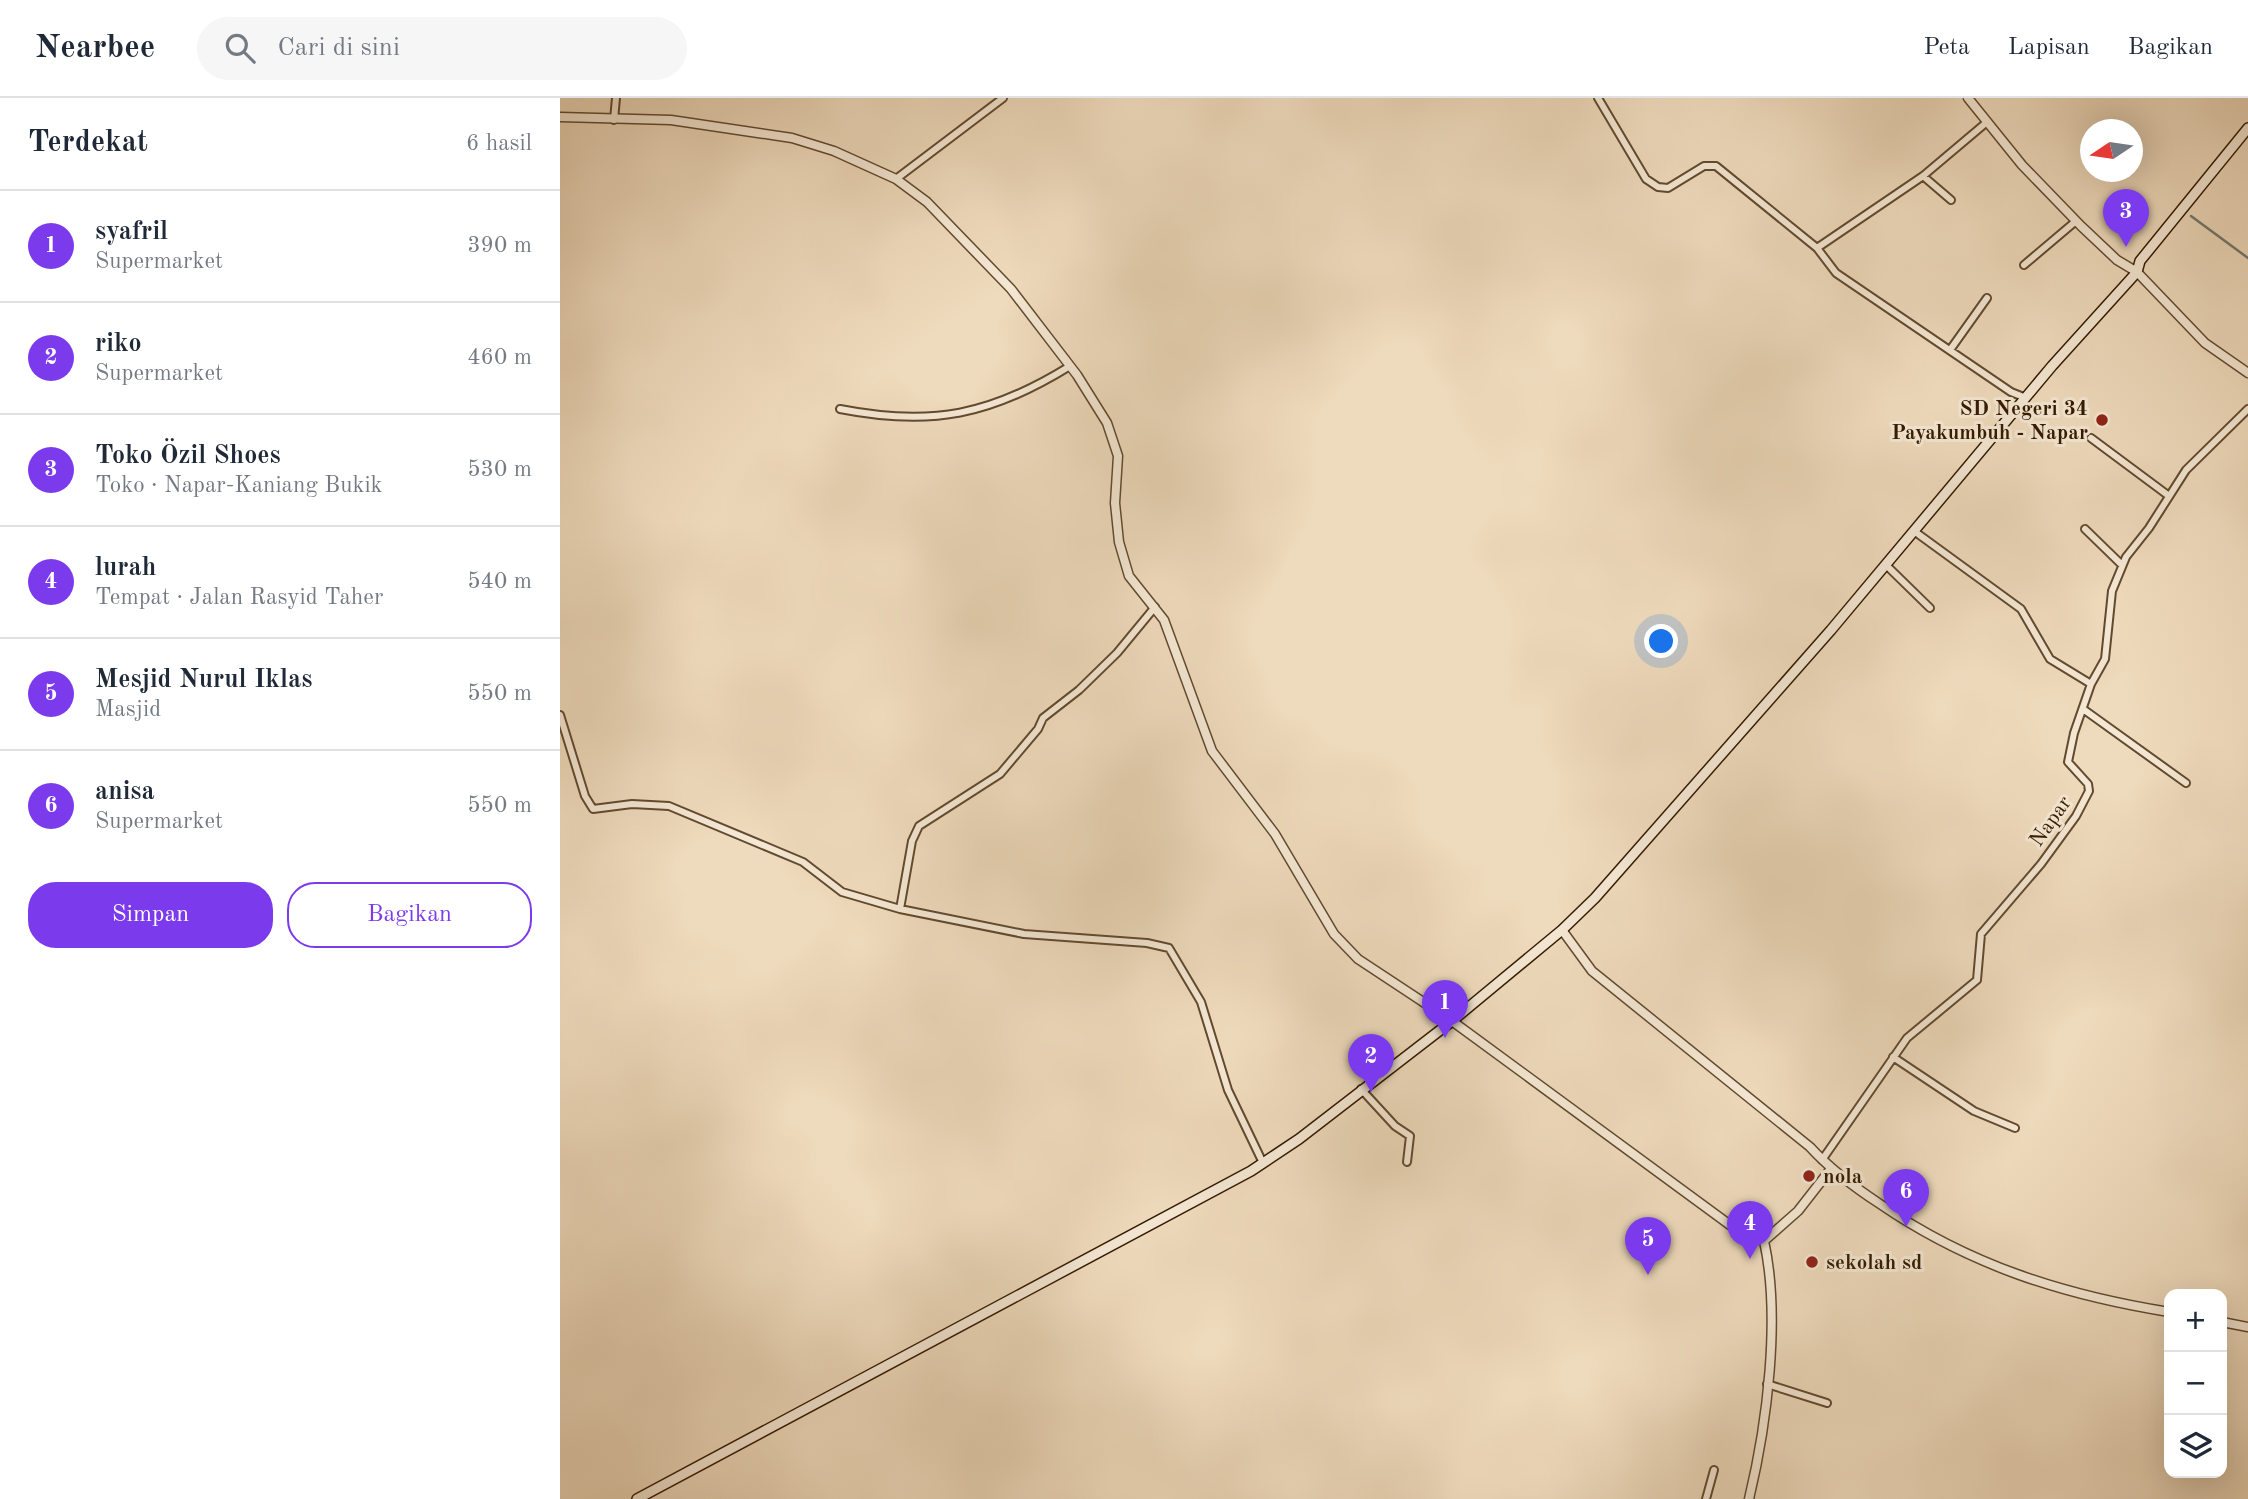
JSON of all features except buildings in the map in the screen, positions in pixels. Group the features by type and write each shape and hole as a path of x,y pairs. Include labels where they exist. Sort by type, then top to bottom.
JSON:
{"main road":[{"path":"637,1499 1037,1288 1263,1163 1452,1021 1562,930 1632,857 2137,272 2140,261 2248,128"}],"street":[{"path":"614,120 616,98"},
{"path":"896,179 1003,98"},
{"path":"1598,98 1646,179 1654,186 1668,188 1704,166 1716,166 1817,248 1836,273 2011,392 2026,398"},
{"path":"1968,98 2076,221 2117,260 2137,272 2205,343 2248,373"},
{"path":"560,117 671,120 792,138 834,152 896,179 927,202 984,257 1070,366 1112,432 1118,456 1115,503 1119,542 1129,576 1155,607 1171,637 1212,751 1275,834 1334,934 1358,959 1452,1021 1730,1225 1764,1241"},
{"path":"1817,248 1923,176 1987,122"},
{"path":"1923,176 1951,200"},
{"path":"2024,265 2076,221"},
{"path":"1950,350 1987,298"},
{"path":"840,409 887,416 966,414 1025,393 1070,366"},
{"name":"Napar","path":"2083,709 2081,714 2091,684 2105,659 2112,591 2122,565 2196,459 2248,409"},
{"path":"2091,438 2169,496"},
{"path":"2085,529 2122,565"},
{"path":"1914,531 2021,609 2050,659 2091,684"},
{"path":"1886,565 1930,608"},
{"path":"900,909 912,841 919,826 1000,774 1043,718 1079,690 1117,653 1155,607"},
{"path":"2083,709 2186,783"},
{"name":"Napar","path":"1822,1160 1892,1057 1930,1016 1972,987 1980,968 1981,934 2005,902 2041,864 2085,801 2088,784 2068,762 2074,733 2083,709"},
{"path":"560,715 591,807 599,810 632,804 670,806 803,862 842,892 900,909 1024,934 1147,943 1169,948 1200,1002 1228,1090 1263,1163"},
{"path":"1562,930 1592,971 1694,1056 1734,1084 1810,1146 1830,1170 1906,1222 1996,1268 2078,1293 2164,1311"},
{"path":"1892,1057 1974,1111 2015,1128"},
{"path":"1362,1089 1395,1126 1410,1136 1407,1162"},
{"path":"1764,1241 1798,1211 1830,1170"},
{"path":"1749,1499 1760,1443 1767,1384 1772,1278 1764,1241"},
{"path":"2227,1323 2248,1327"},
{"path":"1767,1384 1827,1403"},
{"path":"1706,1499 1714,1471"}],"waterway":[{"path":"2191,216 2248,258"}],"place":[{"name":"Toko Özil Shoes","path":"2126,247"},
{"name":"SD Negeri 34 Payakumbuh - Napar","path":"2102,420"},
{"name":"syafril","path":"1445,1038"},
{"name":"riko","path":"1371,1092"},
{"name":"nola","path":"1809,1176"},
{"name":"anisa","path":"1906,1227"},
{"name":"lurah","path":"1750,1259"},
{"name":"sekolah sd","path":"1812,1262"},
{"name":"Mesjid Nurul Iklas","path":"1648,1275"}]}
